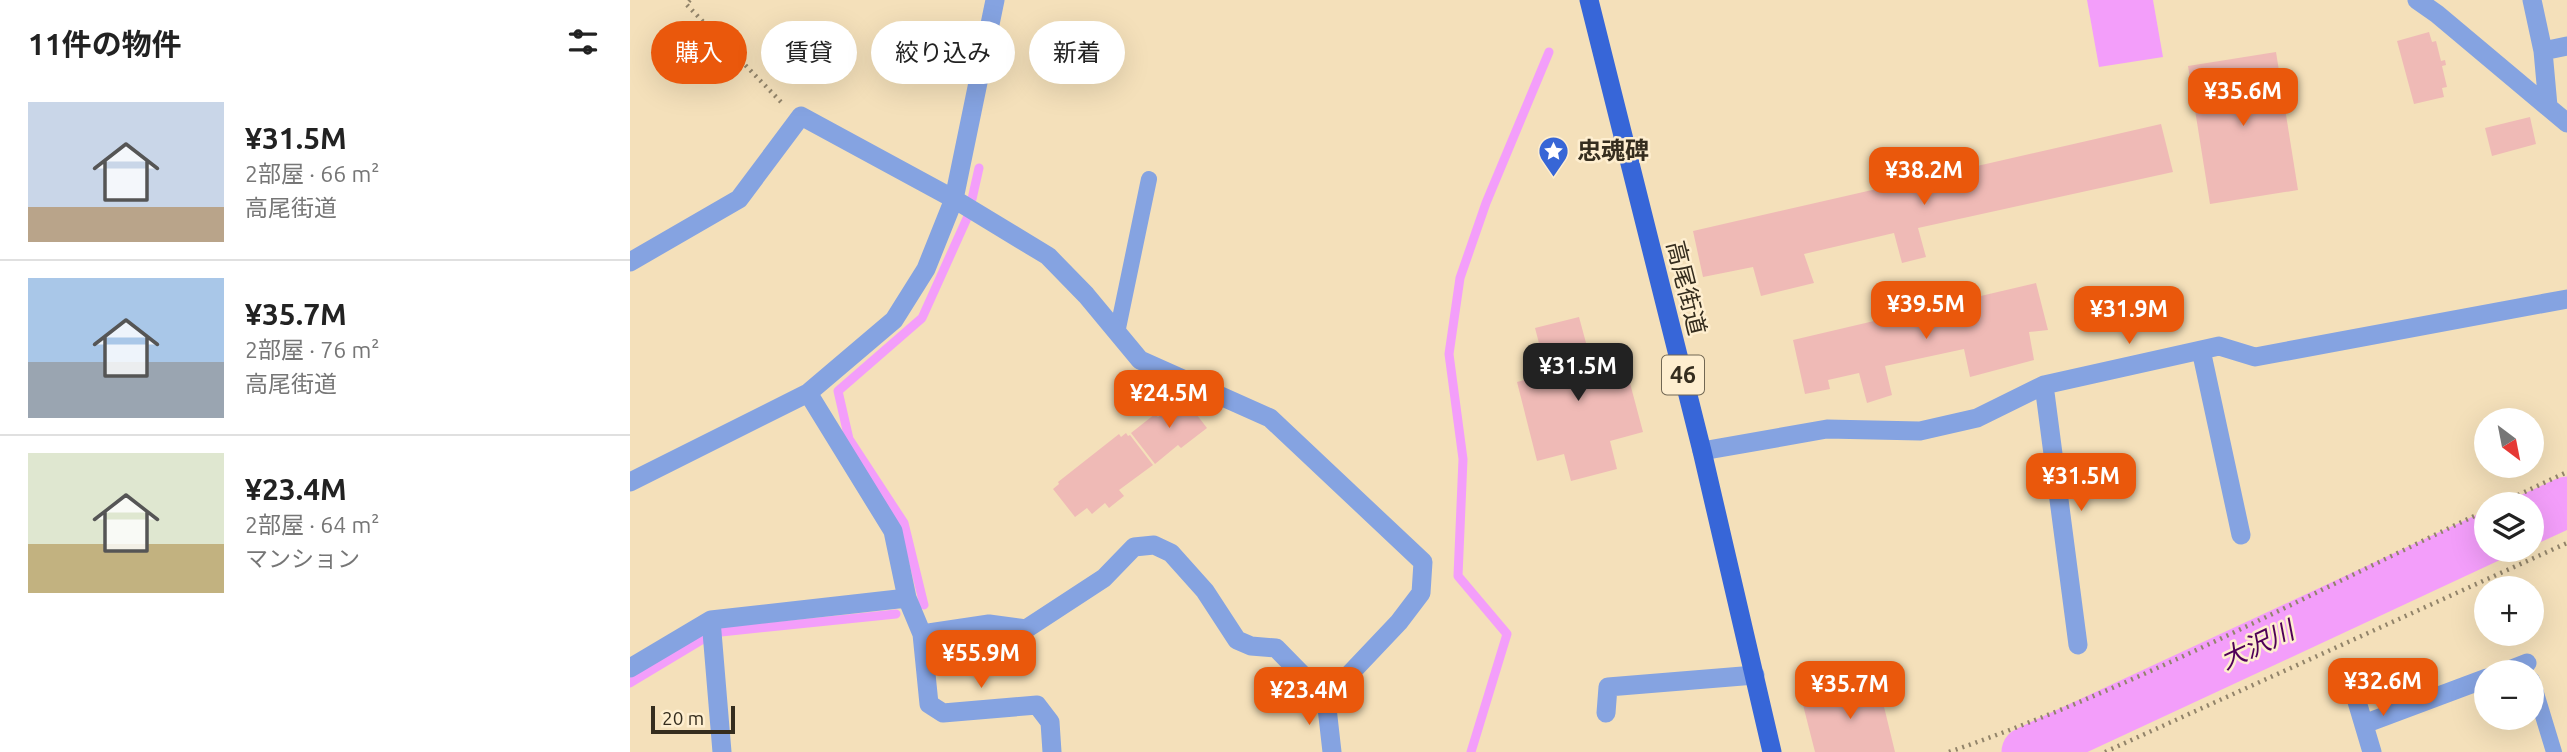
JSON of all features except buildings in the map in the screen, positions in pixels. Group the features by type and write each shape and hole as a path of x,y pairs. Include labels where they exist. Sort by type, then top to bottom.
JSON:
{"main road":[{"name":"高尾街道","path":"1589,0 1702,451 1772,752"}],"street":[{"path":"630,482 808,393 894,320 926,270 954,200 995,0"},
{"path":"2417,0 2567,122"},
{"path":"2532,0 2543,51 2548,106"},
{"path":"2543,51 2567,46"},
{"path":"630,262 740,199 801,116 954,200 1048,256 1140,360 1269,418 1423,562 1421,593 1399,622 1326,699"},
{"path":"1702,451 1827,429 1920,431 1977,418 2044,386 2219,346 2255,356 2567,299"},
{"path":"2201,350 2242,535"},
{"path":"2044,386 2078,645"},
{"path":"808,393 893,531 907,598 922,634 929,704 943,713 1037,705 1050,722 1052,752"},
{"path":"922,634 989,624 1026,629 1104,578 1135,547 1154,545 1171,553 1205,591 1237,640 1251,646 1276,648 1326,699 1332,752"},
{"path":"630,668 712,620 907,598"},
{"path":"712,620 722,752"},
{"path":"1606,713 1608,687 1755,675"},
{"path":"2364,724 2474,683"},
{"path":"2355,695 2372,752"}],"lane":[{"path":"1118,333 1149,180"},
{"path":"2544,721 2553,752"}],"path":[{"path":"690,0 686,4 779,101 801,116"},
{"path":"2524,492 2567,472"},
{"path":"1949,752 2106,691 2474,516"},
{"path":"2105,752 2567,543"}],"shaded area":[{"path":"2087,0 2153,0 2163,57 2099,67"}],"waterway":[{"path":"1471,752 1507,634 1458,576 1463,459 1449,354 1460,278 1486,203 1549,52"},
{"path":"972,199 979,168"},
{"path":"924,605 904,523 849,439 838,391 922,318 968,216"},
{"name":"大沢川","path":"2544,513 2567,502"},
{"name":"大沢川","path":"2027,752 2474,544"},
{"path":"721,632 896,614"},
{"path":"630,683 705,638"}],"place":[{"name":"忠魂碑","path":"1554,178"}]}
